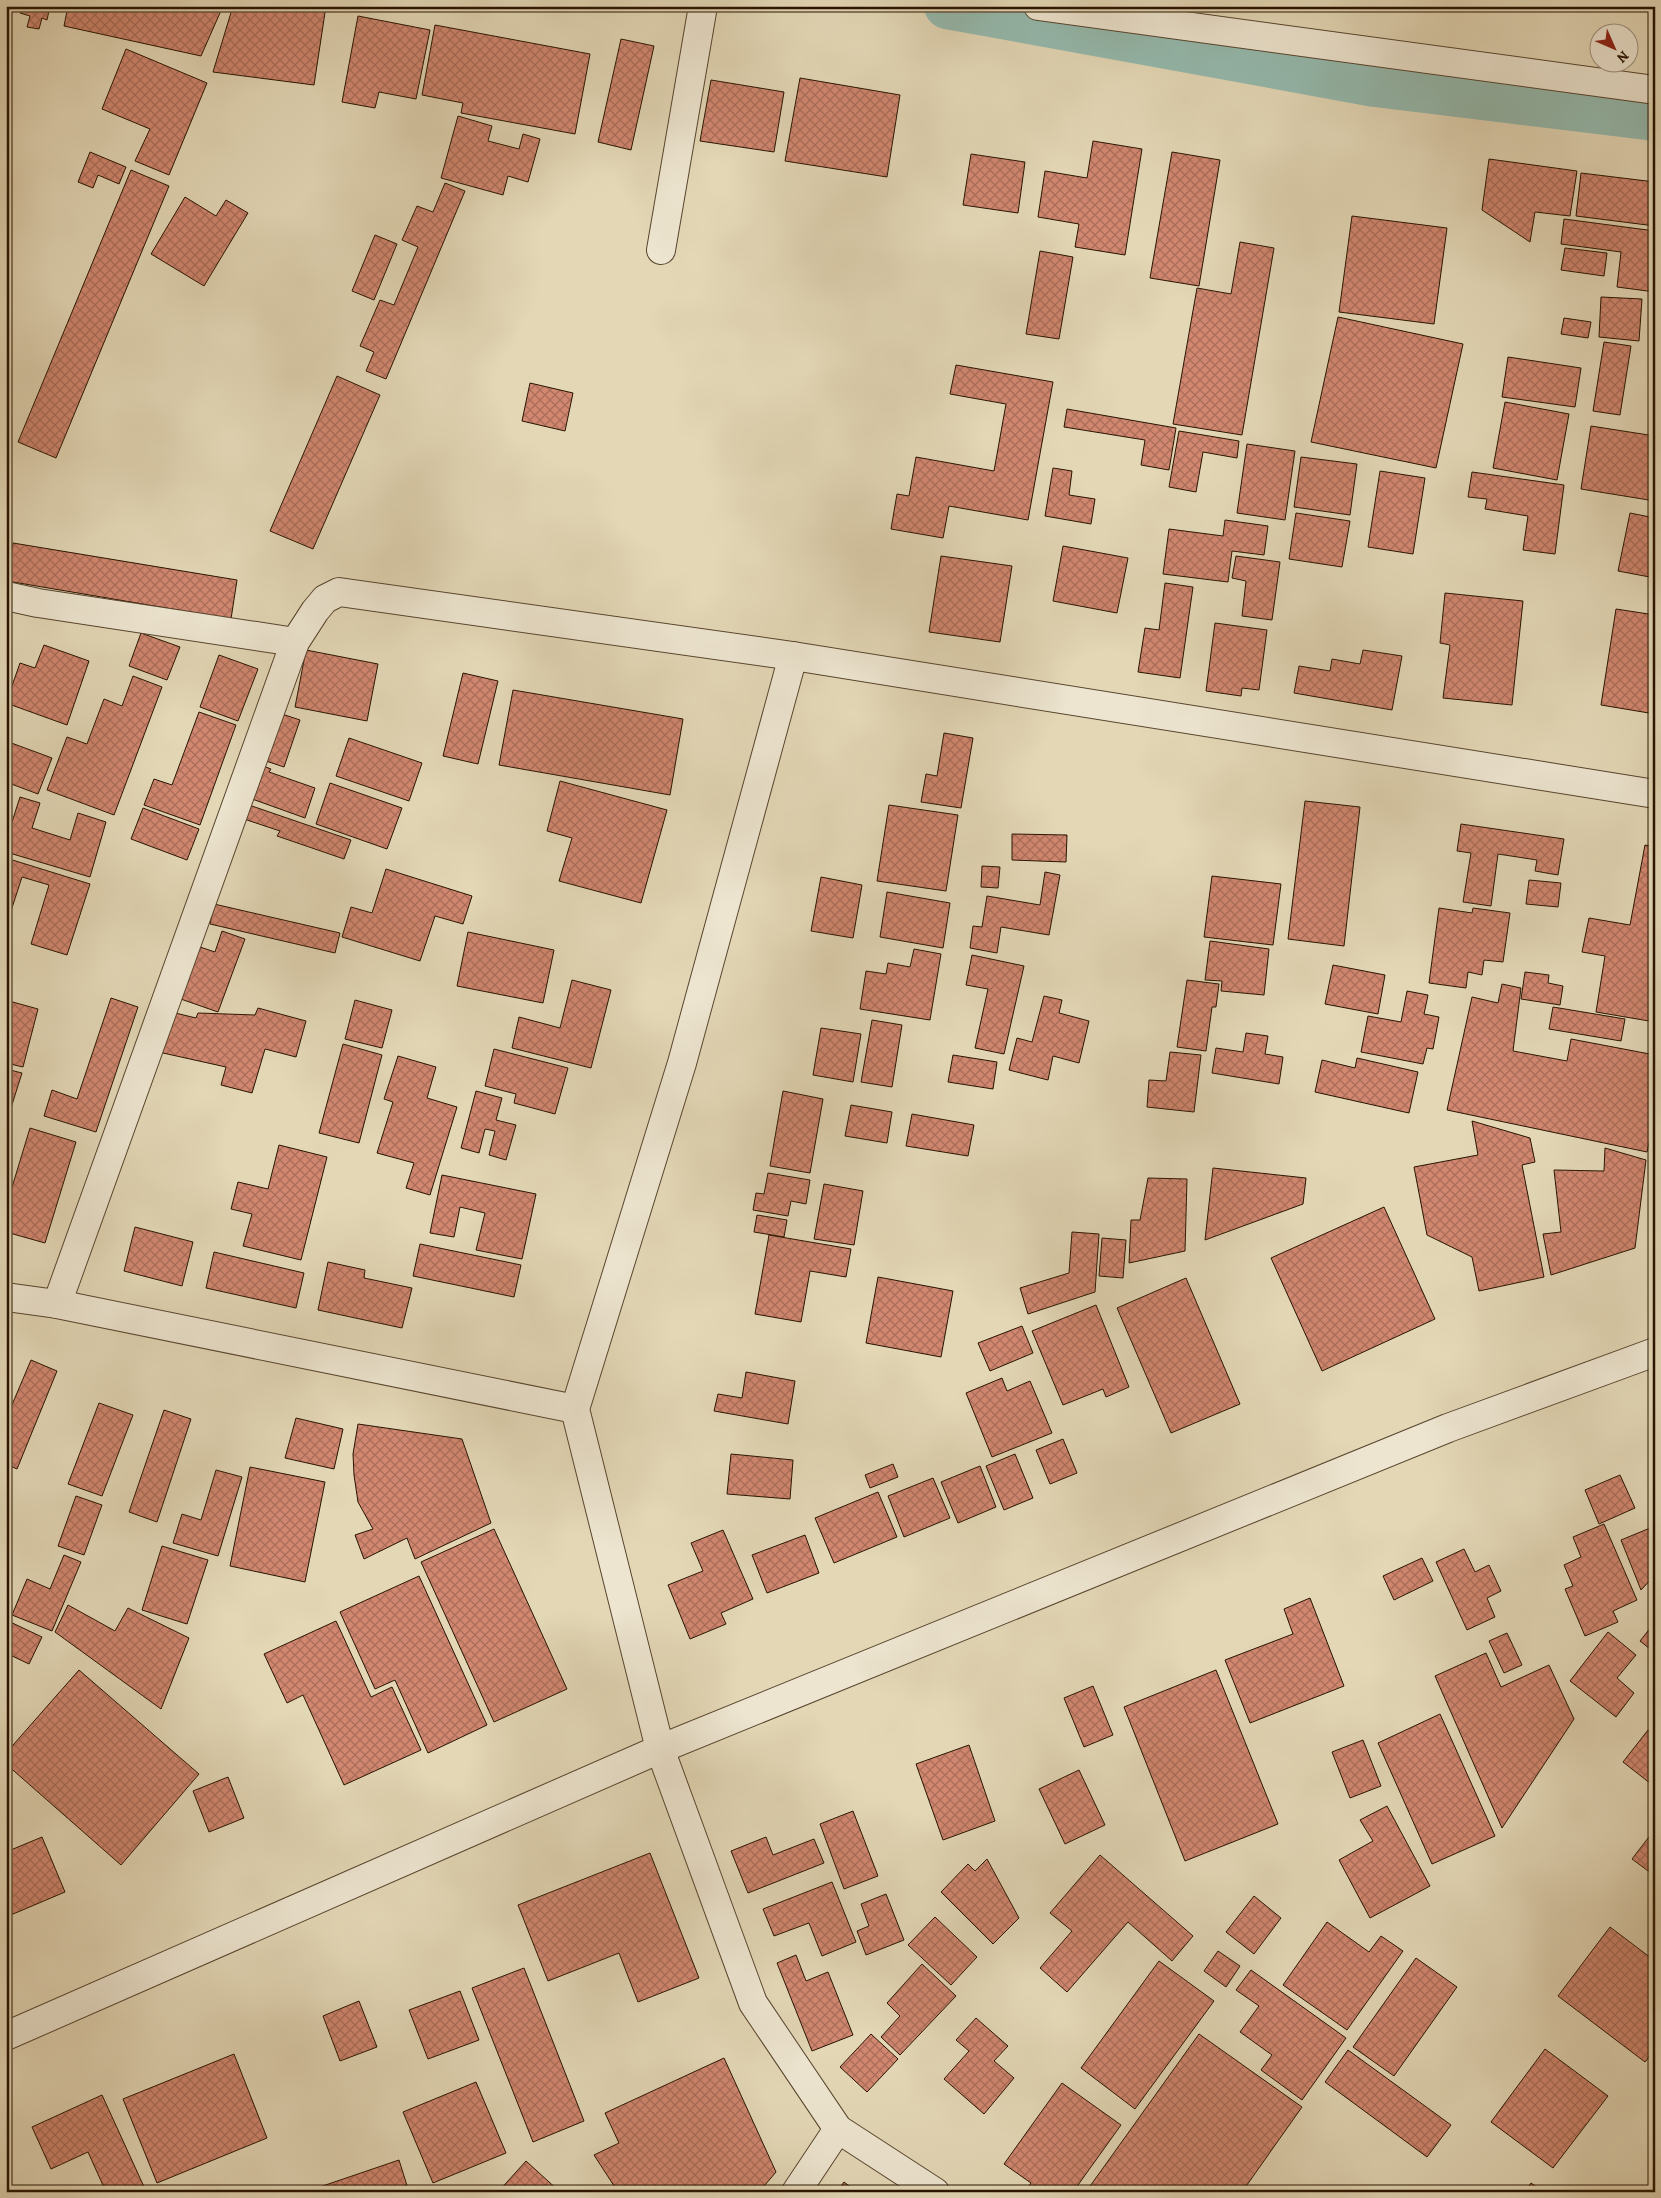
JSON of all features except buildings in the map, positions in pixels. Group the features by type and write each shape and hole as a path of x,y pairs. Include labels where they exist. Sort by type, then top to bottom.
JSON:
{"street":[{"path":"1038,6 1655,90"},
{"path":"662,250 701,15"},
{"path":"57,1304 295,642 325,599 339,592 793,656 1655,794"},
{"path":"6,596 38,603 295,642"},
{"path":"793,656 682,1063 575,1409 660,1749 753,2003 838,2129 935,2192"},
{"path":"6,1297 57,1304 575,1409"},
{"path":"6,2036 660,1749 1448,1428 1655,1352"},
{"path":"796,2192 838,2129"}],"waterway":[{"path":"947,6 1375,84 1655,118"}]}
